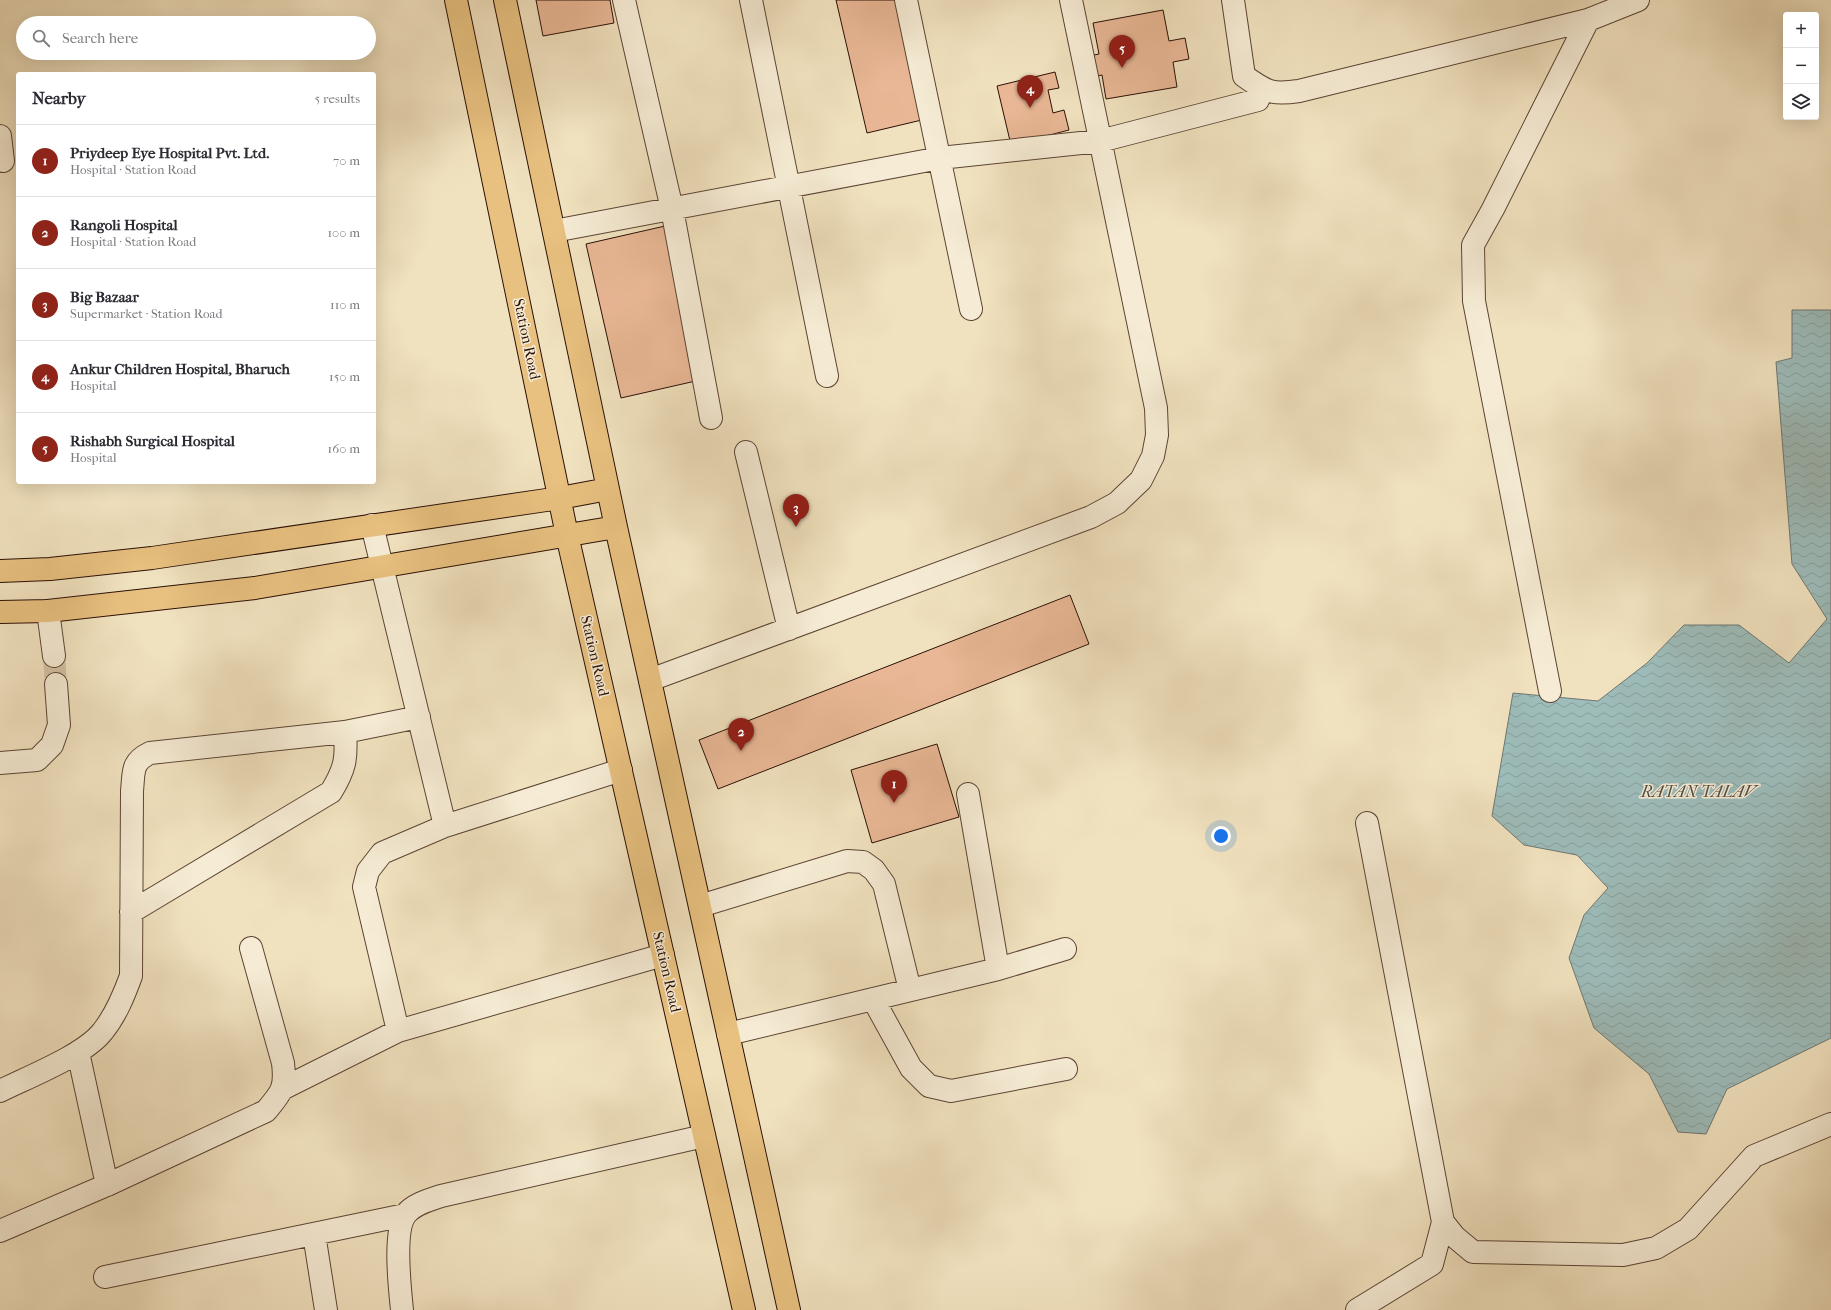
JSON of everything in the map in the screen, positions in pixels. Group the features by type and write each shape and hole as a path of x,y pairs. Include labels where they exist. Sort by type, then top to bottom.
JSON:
{"main road":[{"name":"Station Road","path":"456,0 568,535 744,1310"},
{"path":"505,0 616,527 789,1310"},
{"path":"0,571 50,569 152,558 560,498 608,489"},
{"path":"0,612 48,611 255,588 616,527"}],"street":[{"path":"624,0 672,209 711,418"},
{"path":"751,0 828,376"},
{"path":"906,0 971,309"},
{"path":"650,680 1091,517 1117,503 1140,480 1153,456 1157,435 1156,408 1071,0"},
{"path":"1233,0 1244,76 1262,89 1278,94 1299,91 1588,20 1638,0"},
{"path":"1550,690 1474,301 1473,246 1588,20"},
{"path":"554,231 940,158 1100,141 1258,100 1262,89"},
{"path":"0,136 3,161"},
{"path":"746,452 789,629"},
{"path":"372,525 445,826"},
{"path":"48,611 54,656"},
{"path":"0,763 37,760 52,745 59,725 56,684"},
{"path":"0,1091 78,1052 103,1032 122,998 131,976 132,790 135,767 139,758 150,753 346,732 419,717"},
{"path":"131,912 331,792 341,775 346,759 346,732"},
{"path":"398,1032 364,887 368,871 382,853 445,826 621,770"},
{"path":"968,794 998,969"},
{"path":"1356,1310 1432,1264 1443,1222 1367,823"},
{"path":"700,906 847,861 864,862 874,870 884,884 910,990"},
{"path":"0,1231 107,1185 266,1111 281,1094 285,1078 283,1063 251,948"},
{"path":"728,1034 998,969 1065,949"},
{"path":"282,1089 398,1032 663,955"},
{"path":"873,999 911,1068 929,1086 951,1091 1066,1069"},
{"path":"78,1052 107,1185"},
{"path":"1443,1222 1455,1237 1473,1252 1623,1255 1656,1248 1688,1229 1754,1156 1831,1124"},
{"path":"105,1277 405,1215 420,1204 441,1196 704,1136"},
{"path":"402,1310 399,1275 399,1237 405,1215"},
{"path":"314,1234 326,1310"}],"water":[{"name":"RATAN TALAV","path":"1792,310 1831,310 1831,1038 1727,1089 1706,1134 1678,1132 1649,1074 1594,1028 1569,958 1584,915 1608,888 1577,855 1524,845 1492,816 1513,693 1598,701 1647,663 1684,625 1739,625 1789,663 1827,619 1792,564 1776,362 1792,358"}],"building":[{"path":"536,0 610,0 614,23 543,36"},
{"path":"836,0 899,0 926,119 867,133"},
{"path":"1163,10 1169,41 1185,38 1189,59 1173,62 1177,87 1106,99 1102,75 1093,77 1089,56 1099,54 1093,23"},
{"path":"1055,72 1059,88 1048,90 1053,113 1064,110 1069,130 1011,145 997,86"},
{"path":"665,226 700,380 621,398 586,244"},
{"path":"1070,595 1089,644 718,789 699,740"},
{"path":"937,744 959,817 872,843 851,770"}],"tunnel":[{"path":"54,656 56,684"}],"place":[{"name":"Rishabh Surgical Hospital","path":"1122,68"},
{"name":"Ankur Children Hospital, Bharuch","path":"1030,108"},
{"name":"Big Bazaar","path":"796,527"},
{"name":"Rangoli Hospital","path":"741,751"},
{"name":"Priydeep Eye Hospital Pvt. Ltd.","path":"894,803"}]}
